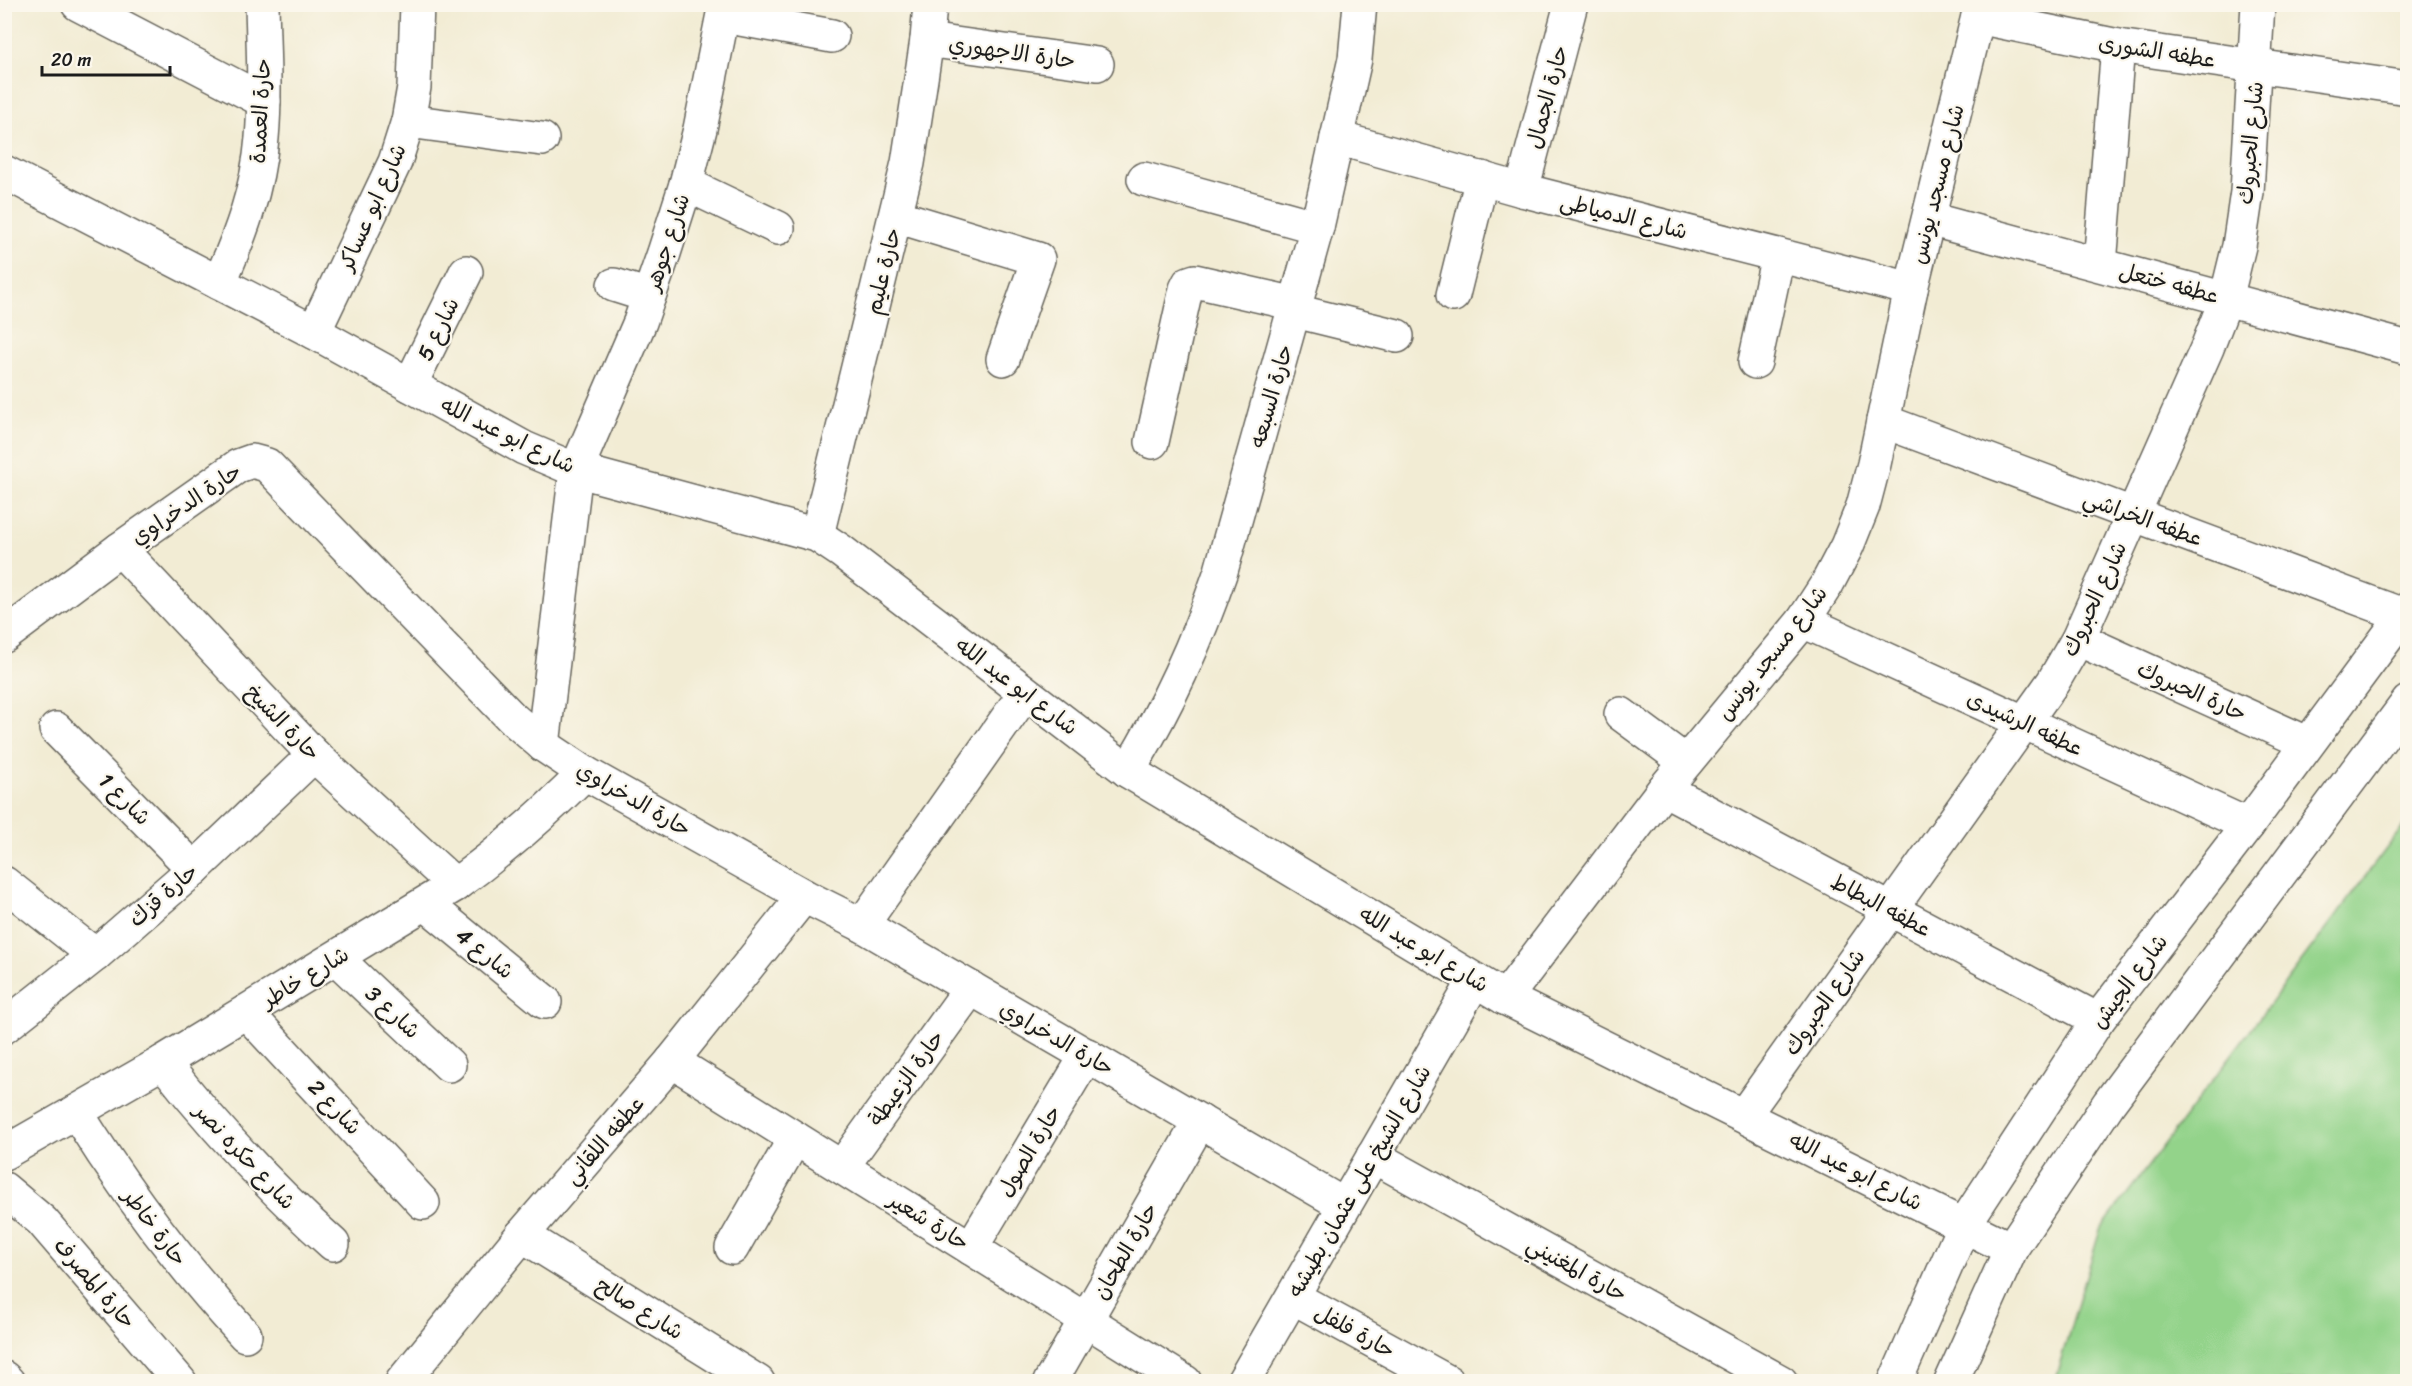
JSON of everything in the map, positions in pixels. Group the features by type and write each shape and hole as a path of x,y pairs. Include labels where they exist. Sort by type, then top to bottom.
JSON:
{"street":[{"path":"78,4 264,101"},
{"name":"حارة العمدة","path":"219,283 238,240 257,176 264,101 262,4"},
{"name":"شارع ابو عساكر","path":"314,332 395,162 408,121 414,87 417,4"},
{"name":"حارة عليم","path":"817,535 896,216 918,108 930,4"},
{"name":"حارة السبعه","path":"1128,771 1162,714 1182,674 1221,571 1317,227 1355,59 1360,4"},
{"name":"حارة الجمال","path":"1522,190 1571,4"},
{"name":"شارع الحبروك","path":"1744,1115 2053,682 2078,639 2202,358 2226,298 2239,246 2247,192 2258,4"},
{"path":"724,10 832,36"},
{"name":"شارع جوهر","path":"543,745 576,470 649,296 686,184 724,10"},
{"name":"عطفه الشورى","path":"1979,11 2118,46 2408,88"},
{"name":"شارع مسجد يونس","path":"1505,998 1664,789 1803,621 1827,584 1847,546 1863,506 1874,464 1911,289 1979,11"},
{"name":"حارة الاجهوري","path":"927,40 1096,64"},
{"path":"2100,264 2118,46"},
{"path":"408,121 542,139"},
{"name":"شارع الدمياطى","path":"1337,138 1522,190 1911,289"},
{"name":"شارع ابو عبد الله","path":"4,172 314,332 524,448 576,470 817,535 1128,771 1505,998 2011,1249"},
{"path":"1453,296 1482,178"},
{"path":"1144,179 1317,227"},
{"path":"686,184 778,228"},
{"path":"896,216 1038,259 1003,359"},
{"name":"عطفه ختعل","path":"1929,219 2408,348"},
{"path":"1755,362 1778,255"},
{"name":"شارع 5","path":"410,385 466,272"},
{"path":"1152,442 1189,283 1195,281 1397,336"},
{"path":"614,285 649,296"},
{"name":"عطفه الخراشي","path":"1883,421 2133,515 2405,612"},
{"name":"حارة الدخراوي","path":"4,636 120,549 238,466 252,461 267,465 512,718 543,745 585,773 971,988 1344,1205"},
{"name":"حارة الشيخ","path":"120,549 314,754 455,885"},
{"name":"شارع الجيش","path":"1895,1382 1964,1225 2098,1020 2248,825 2405,612"},
{"name":"عطفه الرشيدى","path":"1803,621 2248,825"},
{"name":"حارة الحبروك","path":"2078,639 2307,743"},
{"path":"862,926 1025,693"},
{"path":"1951,1382 2011,1249 2109,1103 2408,702"},
{"path":"1621,714 1686,762"},
{"name":"شارع 1","path":"56,729 194,869"},
{"name":"حارة قزك","path":"4,1027 94,955 194,869 314,754"},
{"name":"شارع خاطر","path":"4,1153 163,1062 426,904 497,855 585,773"},
{"name":"عطفه البطاط","path":"1664,789 2098,1020"},
{"path":"4,883 94,955"},
{"name":"عطفه اللقاني","path":"402,1382 522,1235 672,1061 804,896"},
{"name":"شارع 4","path":"426,904 545,1002"},
{"name":"شارع 3","path":"336,958 449,1065"},
{"name":"شارع الشيخ على عثمان بطيشه","path":"1243,1382 1475,980"},
{"name":"حارة الزعيطة","path":"842,1167 971,988"},
{"name":"شارع 2","path":"246,1012 423,1203"},
{"name":"حارة الصول","path":"971,1248 1087,1055"},
{"name":"حارة شعير","path":"672,1061 1185,1382"},
{"name":"شارع حكره نصر","path":"163,1062 243,1158 286,1202 333,1244"},
{"name":"حارة خاطر","path":"76,1112 106,1160 171,1251 245,1335"},
{"name":"حارة الطحان","path":"1050,1382 1200,1121"},
{"path":"732,1248 795,1138"},
{"name":"حارة المغنيني","path":"1373,1156 1781,1382"},
{"name":"حارة المصرف","path":"4,1189 42,1221 180,1382"},
{"name":"شارع صالح","path":"522,1235 758,1382"},
{"name":"حارة فلفل","path":"1293,1297 1448,1382"},
{"path":"4,1378 8,1382"}],"green space":[{"path":"2407,821 2407,1381 2060,1382 2055,1379 2100,1230"}]}
